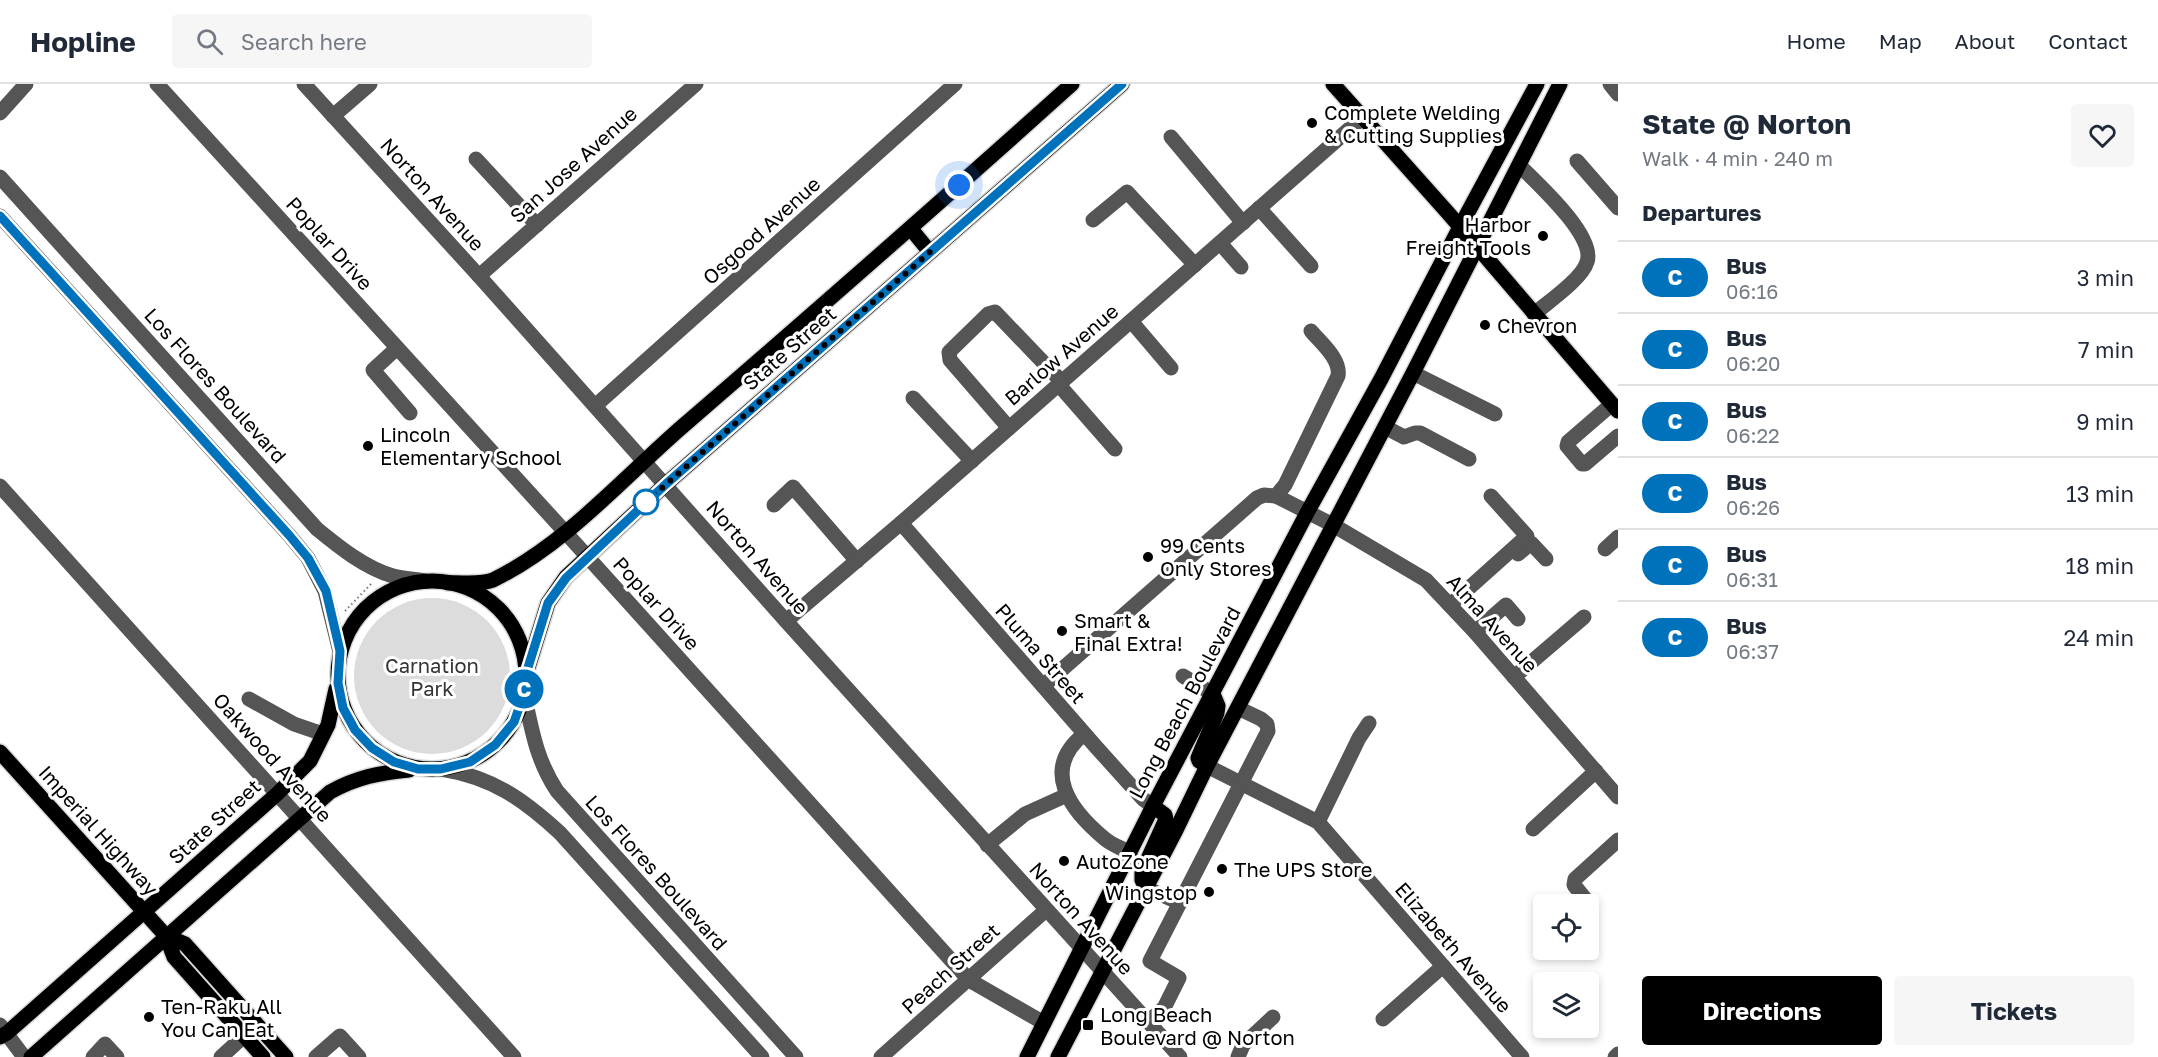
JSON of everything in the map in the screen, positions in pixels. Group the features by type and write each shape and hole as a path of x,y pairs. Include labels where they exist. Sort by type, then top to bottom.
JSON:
{"main road":[{"name":"State Street","path":"448,583 490,581 543,550 566,533 644,460 911,229 1072,84"},
{"name":"State Street","path":"526,674 548,603 566,578 666,484 1122,84"},
{"path":"1333,84 1460,226 1615,407"},
{"name":"Long Beach Boulevard","path":"1027,1057 1153,806 1537,84"},
{"path":"1058,1057 1207,766 1413,373 1560,84"},
{"path":"911,229 930,252"},
{"path":"31,1057 330,792 372,774 441,769 470,762 495,745 514,722 524,694 526,674 522,648 511,625 494,605 472,591 448,583 426,581 397,588 372,602 352,624 340,651 338,683 343,708 355,730 372,748 394,762 418,769"},
{"name":"State Street","path":"2,1031 144,912 277,794 310,761 328,725 338,683"},
{"path":"1207,766 1199,761 1198,753 1218,706 1213,694"},
{"name":"Imperial Highway","path":"0,752 166,936 174,957 263,1057"},
{"path":"1146,888 1142,880 1142,872 1166,819 1165,815 1153,806"},
{"name":"Imperial Highway","path":"166,936 185,944 286,1057"}],"street":[{"path":"0,113 26,84"},
{"name":"Poplar Drive","path":"157,84 969,980 1044,1023"},
{"name":"Norton Avenue","path":"304,84 1180,1057"},
{"path":"333,116 370,84"},
{"name":"San Jose Avenue","path":"479,276 696,84"},
{"name":"Osgood Avenue","path":"595,406 955,84"},
{"path":"1610,84 1618,94"},
{"name":"Barlow Avenue","path":"786,621 901,524 1363,117"},
{"path":"1171,137 1242,223"},
{"path":"476,159 537,225"},
{"path":"1577,161 1618,208"},
{"path":"1519,165 1557,205 1587,244 1588,261 1580,273 1534,314"},
{"name":"Los Flores Boulevard","path":"0,177 317,529 338,546 393,576 426,581"},
{"path":"1093,220 1127,192 1195,265"},
{"path":"1259,208 1311,266"},
{"path":"0,216 308,558 326,591 340,651"},
{"path":"1220,243 1241,267"},
{"path":"1009,428 950,360 950,352 987,314 995,312 1060,383 1115,449"},
{"path":"1131,321 1171,368"},
{"path":"1042,686 1257,498 1264,495 1276,496 1285,485 1339,371 1336,361 1311,331"},
{"path":"397,348 373,370 410,413"},
{"path":"1413,373 1495,414"},
{"path":"166,399 184,382"},
{"path":"913,398 972,461"},
{"path":"1615,407 1568,442 1567,446 1582,464 1585,464 1618,436"},
{"path":"1385,427 1404,437 1420,433 1469,459"},
{"name":"Oakwood Avenue","path":"0,486 514,1057"},
{"path":"774,505 793,487 857,561"},
{"name":"Alma Avenue","path":"1276,496 1308,511 1426,580 1475,632 1618,797"},
{"path":"1452,607 1527,536 1491,496"},
{"name":"Pluma Street","path":"901,524 1084,734 1143,799 1153,806"},
{"path":"1605,549 1618,537"},
{"path":"1452,607 1531,543 1546,559"},
{"path":"1475,632 1506,605 1518,619"},
{"path":"1514,677 1584,618"},
{"path":"1183,676 1213,694"},
{"name":"Los Flores Boulevard","path":"524,694 536,751 546,774 568,806 796,1057"},
{"path":"249,699 294,724 323,734"},
{"path":"1148,1022 1164,1008 1179,978 1150,961 1268,731 1267,724 1261,719 1238,708"},
{"path":"1318,822 1369,723"},
{"path":"1084,734 1071,745 1061,776 1069,803 1106,840 1130,853"},
{"name":"Elizabeth Avenue","path":"1207,766 1318,822 1522,1057"},
{"path":"441,769 466,773 516,796 560,833 762,1057"},
{"path":"1533,829 1596,771"},
{"path":"987,845 1025,814 1067,795"},
{"path":"1581,894 1574,885 1575,879 1618,840"},
{"path":"1146,888 1180,903"},
{"path":"641,923 659,906"},
{"name":"Peach Street","path":"881,1057 1046,910"},
{"path":"1383,1019 1443,966"},
{"path":"1238,1057 1244,1045 1273,1017"},
{"path":"2,1031 24,1057"},
{"path":"221,1057 244,1036"},
{"path":"316,1057 340,1036 359,1057"},
{"path":"93,1057 105,1044 117,1057"},
{"path":"1615,1057 1618,1054"}],"path":[{"path":"345,611 377,578"}],"green space":[{"name":"Carnation Park","path":"432,598 447,599 462,604 476,611 487,621 497,632 504,646 509,661 509,691 504,706 497,720 487,731 476,741 462,748 447,753 432,754 417,753 402,748 388,741 377,731 367,720 360,706 355,691 354,676 355,661 360,646 367,632 377,621 388,611 402,604 417,599"}],"bus line":[{"name":"C","path":"0,216 308,558 326,591 340,651 338,683 343,708 355,730 372,748 394,762 418,769 441,769 470,762 495,745 514,722 524,694 526,674 548,603 566,578 666,484 1122,84"}],"place":[{"name":"Complete Welding & Cutting Supplies","path":"1312,123"},
{"name":"Harbor Freight Tools","path":"1543,236"},
{"name":"Chevron","path":"1485,325"},
{"name":"Lincoln Elementary School","path":"368,446"},
{"name":"99 Cents Only Stores","path":"1148,557"},
{"name":"Smart & Final Extra!","path":"1062,631"},
{"name":"AutoZone","path":"1064,861"},
{"name":"The UPS Store","path":"1222,869"},
{"name":"Wingstop","path":"1209,892"},
{"name":"Ten-Raku All You Can Eat","path":"149,1017"},
{"name":"Long Beach Boulevard @ Norton","path":"1088,1025"}],"route":[{"path":"646,502 930,252 911,229 959,185"}]}
